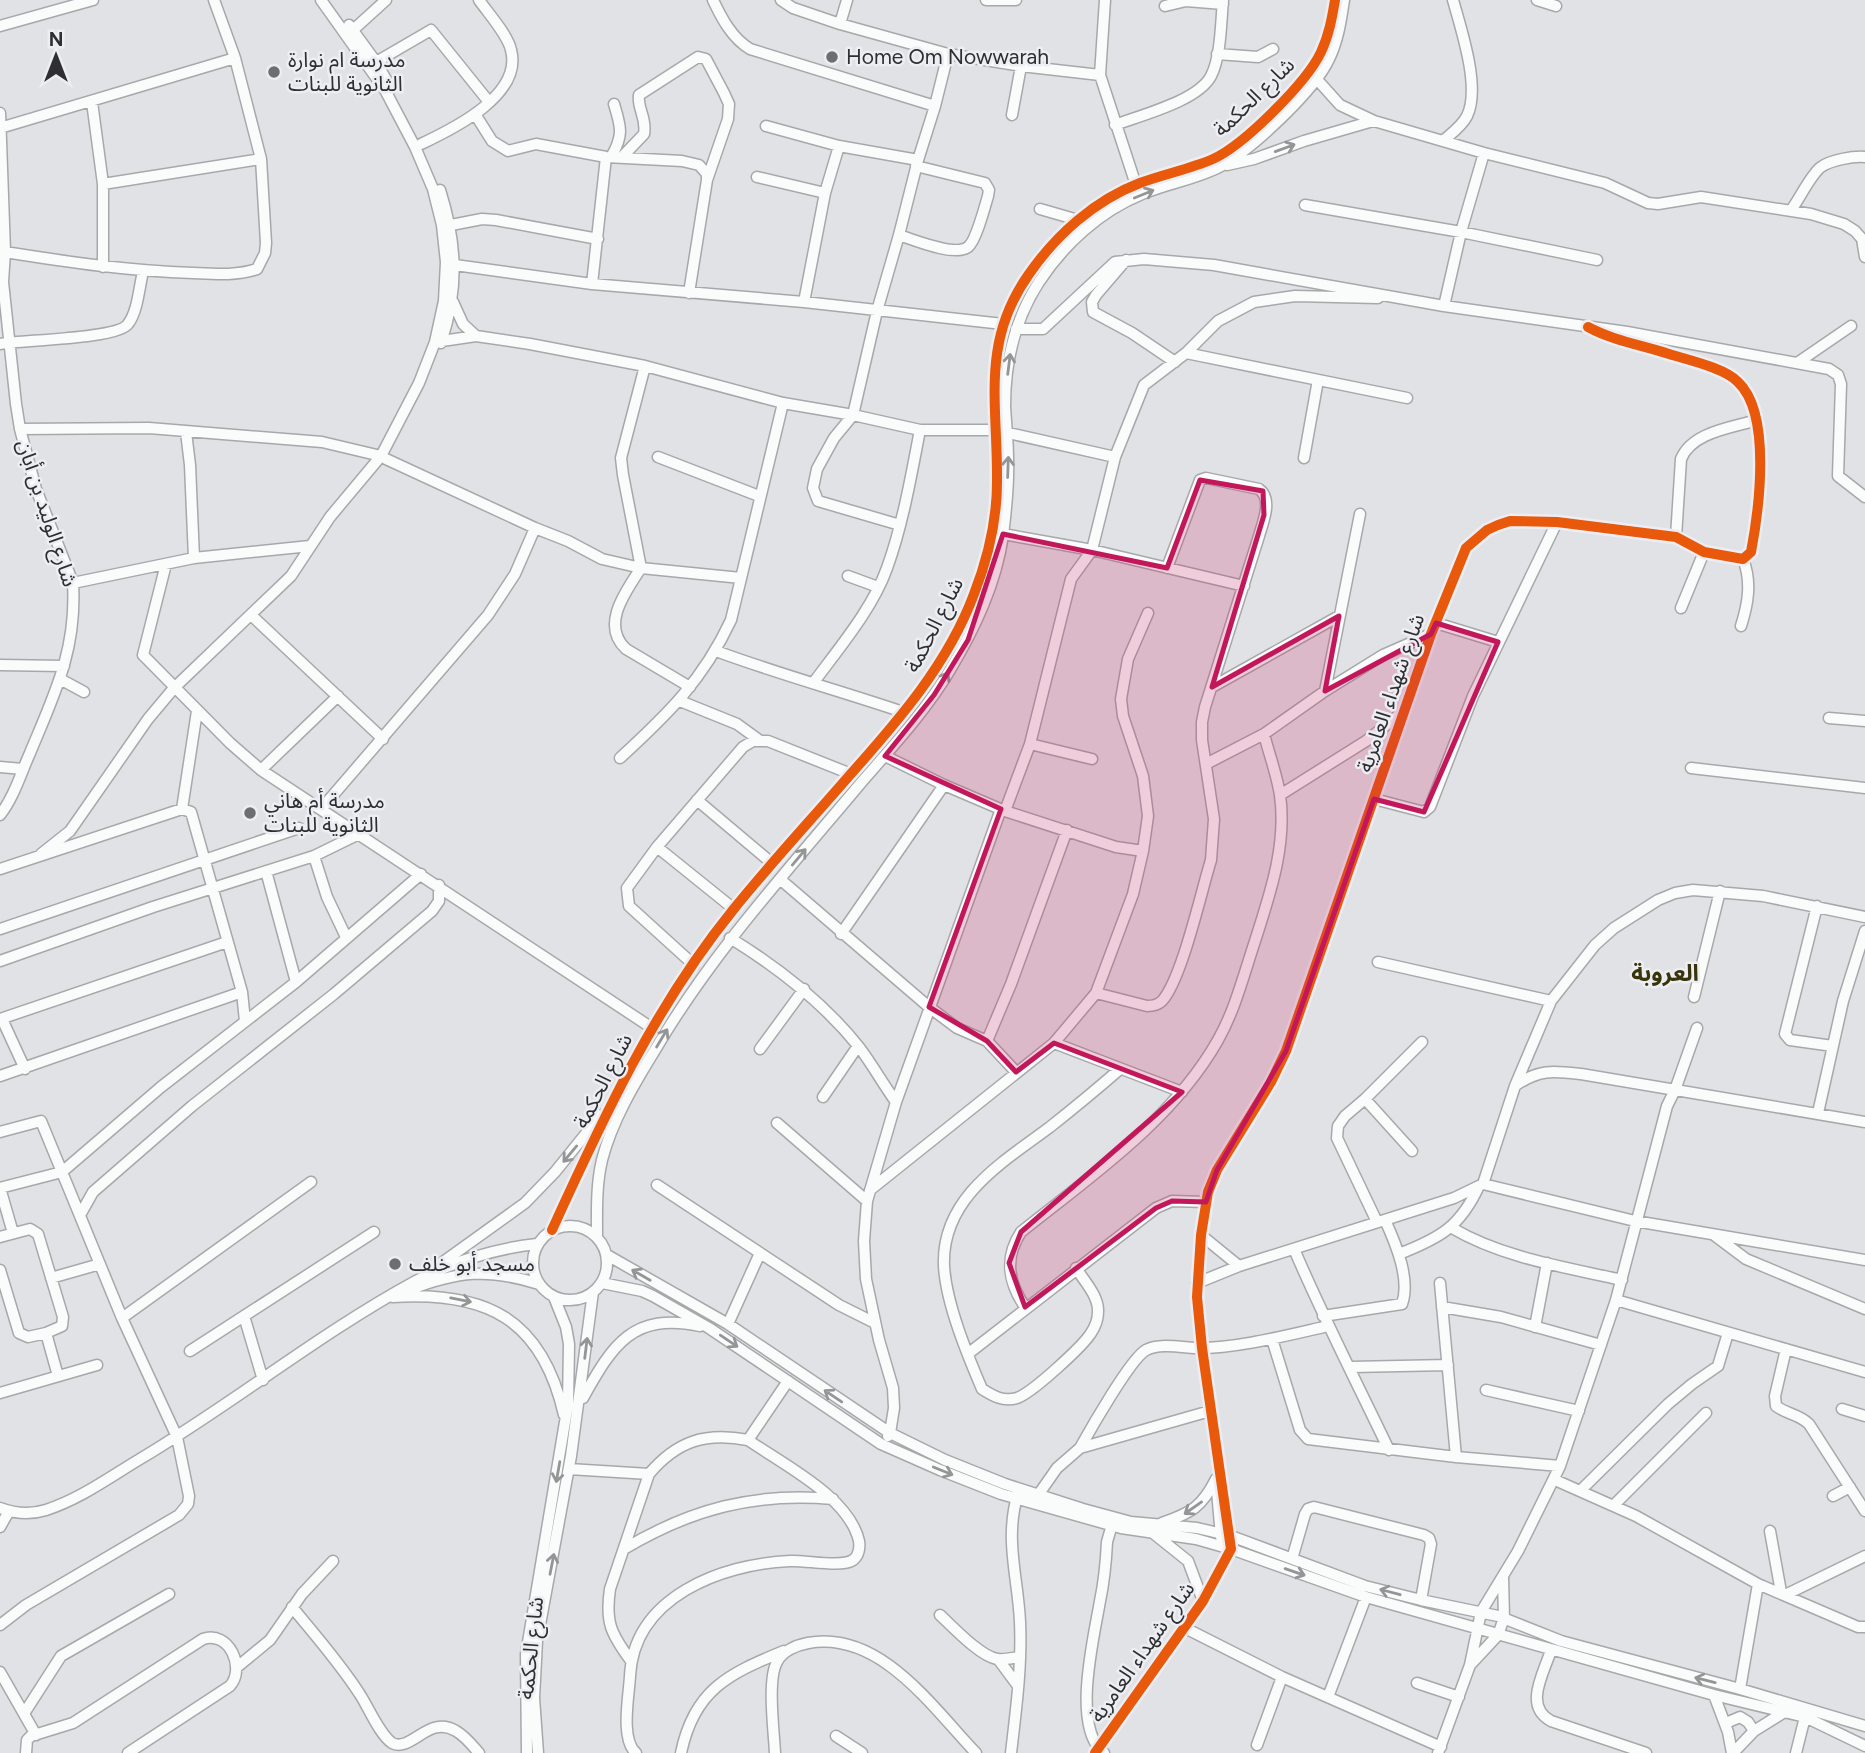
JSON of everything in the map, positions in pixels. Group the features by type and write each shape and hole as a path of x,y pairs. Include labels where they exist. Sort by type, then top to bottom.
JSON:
{"street":[{"path":"0,26 93,0"},
{"path":"5,252 143,272 223,274 247,273 257,269 265,254 266,243 261,159 235,58 214,0"},
{"path":"321,0 385,90 415,146 433,189 442,225 446,262 439,341"},
{"path":"41,854 70,831 148,719 174,688 291,576 330,517 383,458 439,341 452,300 455,265 451,225 439,186 421,144 376,62 329,0"},
{"path":"353,30 387,0"},
{"path":"421,144 475,114 489,102 509,77 512,50 479,0"},
{"path":"713,0 727,26 737,39 750,49 936,106"},
{"path":"781,0 793,8 840,24 948,54 1100,75"},
{"path":"840,24 847,0"},
{"path":"986,0 1016,0"},
{"path":"1105,0 1100,75 1136,185"},
{"name":"شارع الحكمة","path":"552,1230 612,1100 652,1028 694,965 734,909 923,688 966,614 983,570 996,502 994,380 1003,324 1026,277 1055,240 1103,202 1136,185 1223,153 1314,76 1328,36 1335,0"},
{"name":"شارع الحكمة","path":"597,1236 599,1176 610,1138 628,1097 662,1038 692,990 730,938 934,695 968,640 990,585 1003,534 1009,461 1006,393 1012,344 1027,303 1039,282 1055,260 1116,206 1144,192 1219,167 1255,141 1329,61 1337,40 1344,0"},
{"path":"1444,140 1467,117 1471,95 1469,66 1453,0"},
{"path":"1537,0 1556,6"},
{"path":"1115,125 1193,94 1210,78 1217,54 1223,2 1185,1 1165,6"},
{"path":"376,62 431,30 489,102"},
{"path":"1217,54 1258,57 1273,49"},
{"path":"900,525 822,503 815,496 814,481 822,457 853,415 877,311 917,163 936,106 948,54"},
{"path":"613,157 644,134 645,117 639,104 639,95 698,57 703,57 729,104 728,119 707,180 689,293"},
{"path":"1,127 235,58"},
{"path":"1013,115 1021,66"},
{"path":"1314,76 1340,105 1374,121 1484,153 1605,183 1648,203 1658,204 1701,197 1791,210 1844,224 1862,239 1865,257"},
{"path":"92,102 103,184 103,267"},
{"path":"593,284 613,157 620,142 621,127 614,104"},
{"name":"شارع الوليد بن أبان","path":"0,113 5,252 1,282 5,343 20,429 36,489 73,583 72,639 60,679 23,769 0,816"},
{"path":"475,114 492,141 508,151 536,144 613,157 693,163 704,170 707,180"},
{"path":"1219,167 1254,159 1374,121"},
{"path":"766,126 917,163 985,183 989,190 969,246 950,250 899,235"},
{"path":"804,302 825,193 839,146"},
{"path":"1444,306 1461,232 1484,153"},
{"path":"1791,210 1820,168 1838,160 1865,157"},
{"path":"103,184 261,159"},
{"path":"757,177 825,193"},
{"path":"1305,205 1461,232 1597,260"},
{"path":"1040,209 1078,220"},
{"path":"451,225 482,219 496,220 598,239"},
{"path":"1016,329 1043,329 1115,262 1154,259 1214,265 1393,298 1627,332 1829,369 1838,375 1841,384 1838,476 1865,497"},
{"path":"1126,260 1096,295 1092,302 1093,312 1132,333 1175,362"},
{"path":"455,265 593,284 804,302 1003,324"},
{"path":"5,343 100,335 122,330 128,326 132,315 143,272"},
{"path":"881,1444 890,1433 894,1408 893,1388 875,1323 864,1256 869,1196 896,1102 929,1007 1030,744 1072,579 1092,550 1115,457 1144,385 1186,353 1218,321 1254,302 1294,296 1393,298"},
{"path":"452,300 463,324 475,336"},
{"path":"1797,363 1851,326"},
{"path":"1588,327 1603,335 1667,353 1729,375 1745,390 1757,420 1760,438 1752,552 1744,559 1749,576 1749,589 1741,626"},
{"path":"439,341 475,336 645,366 783,403 920,430 995,430 1115,457"},
{"path":"1186,353 1407,398"},
{"path":"645,366 621,458 641,568 628,587 615,615 616,636 619,643 635,656 691,687"},
{"path":"1304,458 1318,380"},
{"path":"620,758 680,701 716,651 731,620 783,403"},
{"path":"1676,537 1681,459 1684,451 1700,438 1757,420"},
{"path":"20,429 149,428 322,442 383,458 598,557 641,568 741,578"},
{"path":"814,682 853,628 887,569 900,525 920,430"},
{"path":"187,432 194,558"},
{"path":"658,457 759,496"},
{"path":"1096,993 1154,1006 1164,999 1177,974 1214,844 1214,819 1202,722 1264,515 1267,498 1265,493 1259,489 1206,478 1200,480 1167,568"},
{"path":"1325,691 1360,514"},
{"name":"شارع شهداء العامرية","path":"1099,1752 1185,1628 1220,1572 1227,1548 1226,1534 1202,1348 1197,1283 1200,1235 1206,1202 1217,1170 1271,1082 1286,1051 1430,634 1466,548 1498,525 1510,521 1557,523 1676,537 1704,552 1744,559"},
{"path":"1374,799 1424,812 1430,807 1460,724 1557,523"},
{"path":"322,808 488,615 515,574 535,528"},
{"path":"1003,534 1092,550 1244,586"},
{"path":"73,583 194,558 312,544"},
{"path":"1681,608 1704,552"},
{"path":"166,564 143,652 149,663 197,711 261,770 652,1028"},
{"path":"848,576 878,587"},
{"path":"869,1196 1054,1043 1096,993 1133,894 1148,816 1143,776 1123,716 1121,699 1128,659 1148,613"},
{"path":"251,615 383,739"},
{"path":"1212,687 1339,616"},
{"path":"1436,623 1498,642"},
{"path":"1206,764 1264,734 1383,655 1430,634"},
{"path":"716,651 769,671 814,682 903,712"},
{"path":"0,665 64,666"},
{"path":"60,679 83,692"},
{"path":"261,770 338,696"},
{"path":"680,701 737,724 759,740 851,774"},
{"path":"182,809 197,711"},
{"path":"1280,795 1366,741 1405,711"},
{"path":"1829,718 1865,721"},
{"path":"1025,1307 1013,1287 1009,1263 1014,1242 1021,1232 1128,1144 1182,1092 1218,1041 1243,976 1278,862 1280,795 1264,734"},
{"path":"694,965 629,906 626,887 743,747 759,740"},
{"path":"1030,744 1092,759"},
{"path":"885,756 1003,810 1116,846 1143,850"},
{"path":"0,766 23,769"},
{"path":"1691,768 1865,788"},
{"path":"841,934 944,785"},
{"path":"697,800 773,864"},
{"path":"0,869 182,809 191,812 242,992 245,1021"},
{"path":"0,929 299,828"},
{"path":"987,1041 1012,984 1067,830"},
{"path":"0,961 314,856 359,834"},
{"path":"657,847 734,909"},
{"path":"314,856 327,897 346,937"},
{"path":"267,872 296,982"},
{"path":"13,1233 0,1188 62,1172 161,1087 296,982 421,874"},
{"path":"780,880 929,1007 957,1028 987,1041 1016,1072"},
{"path":"80,1215 93,1192 192,1106 334,994 432,911 439,901 439,885"},
{"path":"1399,1254 1427,1243 1452,1228 1481,1185 1514,1086 1551,1001 1595,945 1637,912 1675,893 1693,890 1763,896 1865,917"},
{"path":"1694,997 1720,891"},
{"path":"1817,906 1785,1034 1790,1040 1833,1046"},
{"path":"1818,1113 1843,1001 1865,931"},
{"path":"730,938 769,962 804,989 858,1046 896,1102"},
{"path":"25,1069 1,1019 227,942"},
{"path":"1378,962 1551,1001"},
{"path":"760,1049 804,989"},
{"path":"0,1076 242,992"},
{"path":"1185,1628 1282,1677 1440,1750 1470,1665 1481,1612 1503,1577 1560,1466 1622,1280 1635,1221 1667,1106 1697,1028"},
{"path":"1323,1316 1402,1304 1404,1294 1399,1254 1336,1133 1345,1116 1365,1100 1422,1042"},
{"path":"1054,1043 1182,1092"},
{"path":"823,1097 858,1046"},
{"path":"1076,1268 1095,1298 1098,1314 1091,1334 1034,1388 1017,1398 996,1398 982,1389 953,1309 944,1264 957,1211 977,1183 1120,1069"},
{"path":"1514,1086 1536,1073 1552,1071 1865,1122"},
{"path":"0,1527 5,1510 32,1513 58,1506 177,1437 379,1302 417,1280 525,1203 555,1172 612,1100"},
{"path":"1365,1100 1412,1151"},
{"path":"0,1132 41,1121 122,1318 177,1437 189,1496 184,1510 167,1522 26,1605 0,1625"},
{"path":"777,1123 869,1196"},
{"path":"122,1318 311,1182"},
{"path":"657,1185 839,1305 875,1323"},
{"path":"1197,1283 1239,1266 1454,1198 1481,1185 1635,1221 1865,1260"},
{"path":"969,1353 1156,1208 1172,1201 1206,1202"},
{"path":"379,1302 430,1282 464,1273 496,1273 539,1284 554,1297 575,1300 593,1292 602,1283 607,1269 607,1255 597,1236 586,1228 572,1225 552,1230 537,1244 533,1264 539,1284"},
{"path":"1452,1228 1495,1248 1622,1280"},
{"path":"0,1237 35,1230 42,1244 64,1321 60,1327 28,1337 19,1333 3,1290 0,1270"},
{"path":"190,1351 373,1232"},
{"path":"1200,1235 1239,1266"},
{"path":"1714,1235 1746,1259 1865,1309"},
{"path":"417,1280 464,1261 537,1244"},
{"path":"1294,1249 1323,1316 1351,1367 1389,1450"},
{"path":"728,1324 761,1253"},
{"path":"607,1255 728,1324 890,1433 1017,1494"},
{"path":"1535,1327 1547,1263"},
{"path":"51,1278 100,1264"},
{"path":"602,1283 642,1291 653,1296 709,1328 881,1444 940,1470 1112,1521 1226,1534 1365,1586 1504,1618 1562,1641 1865,1726"},
{"path":"1440,1283 1456,1457"},
{"name":"شارع الحكمة","path":"538,1753 534,1698 537,1641 569,1469 593,1292"},
{"path":"393,1297 431,1296 467,1301 491,1309 518,1326 547,1362 566,1422"},
{"name":"شارع الحكمة","path":"527,1753 526,1654 566,1422 570,1370 566,1327 554,1297"},
{"path":"1616,1300 1865,1372"},
{"path":"1442,1307 1486,1313 1601,1345"},
{"path":"244,1316 263,1380"},
{"path":"579,1404 620,1342 640,1328 671,1321 709,1328"},
{"path":"1035,1499 1057,1468 1080,1448 1102,1410 1142,1353 1157,1346 1202,1348 1272,1339 1328,1326"},
{"path":"46,1333 58,1376"},
{"path":"1580,1491 1668,1404 1716,1369 1728,1333"},
{"path":"1272,1339 1300,1430 1305,1437 1389,1450 1560,1466"},
{"path":"1786,1349 1775,1404 1781,1410 1798,1415 1809,1424 1865,1511"},
{"path":"0,1393 97,1365"},
{"path":"1351,1367 1448,1365"},
{"path":"748,1440 788,1381"},
{"path":"1486,1390 1579,1411"},
{"path":"1842,1409 1865,1416"},
{"path":"1080,1448 1210,1411"},
{"path":"1614,1505 1706,1413"},
{"path":"631,1661 613,1637 607,1607 610,1589 649,1474 664,1456 684,1445 706,1438 727,1436 748,1440 834,1499 848,1514 856,1528 860,1545 858,1555 852,1561 791,1561 738,1568 692,1586 656,1612 641,1634 631,1661 627,1736 631,1749 636,1753"},
{"name":"شارع شهداء العامرية","path":"1216,1455 1216,1479 1226,1534"},
{"path":"569,1469 649,1474"},
{"path":"1156,1528 1193,1510 1203,1501 1216,1479"},
{"path":"1555,1480 1614,1505 1758,1584 1863,1629"},
{"path":"1833,1496 1850,1487"},
{"path":"1011,1753 1018,1686 1020,1623 1011,1558 1017,1494"},
{"path":"624,1549 681,1519 739,1502 805,1496 834,1499"},
{"path":"1292,1559 1305,1514 1311,1507 1424,1535 1429,1538 1431,1544 1422,1600"},
{"path":"1099,1752 1090,1727 1087,1696 1112,1521"},
{"path":"1156,1528 1227,1548 1366,1597 1476,1629 1714,1695 1786,1711 1805,1717 1865,1746"},
{"path":"1156,1528 1188,1560 1203,1601"},
{"path":"1770,1531 1783,1593"},
{"path":"1783,1593 1865,1556"},
{"path":"236,1668 263,1647 292,1607 333,1561"},
{"path":"1470,1665 1498,1635 1504,1618 1503,1577"},
{"path":"1740,1689 1758,1584"},
{"path":"24,1712 61,1656 169,1594"},
{"path":"1328,1697 1366,1597"},
{"path":"292,1607 358,1691 390,1742 406,1745 431,1729 442,1727 455,1730 479,1753"},
{"path":"940,1615 978,1648 998,1659 1018,1686"},
{"path":"26,1753 27,1740 73,1723 203,1639 215,1637 227,1643 236,1668 234,1681 230,1686 128,1753"},
{"path":"681,1753 685,1732 693,1713 726,1678 799,1644 836,1641 881,1659 901,1673 976,1753"},
{"path":"775,1753 772,1702 774,1672 777,1661 784,1653 799,1644"},
{"path":"1551,1650 1536,1700 1539,1712 1551,1721 1646,1753"},
{"path":"998,1659 1019,1657"},
{"path":"0,1672 36,1735"},
{"path":"1257,1745 1282,1677"},
{"path":"1417,1683 1459,1697"},
{"path":"1714,1695 1726,1723 1732,1753"},
{"path":"1732,1753 1754,1731 1786,1711"},
{"path":"1726,1723 1740,1717 1748,1722 1754,1731"},
{"path":"1796,1753 1805,1717"},
{"path":"836,1736 862,1753"}],"highlighted area":[{"path":"1200,480 1263,491 1264,515 1212,687 1339,616 1325,691 1431,634 1436,623 1498,642 1424,812 1374,799 1286,1051 1217,1170 1206,1202 1172,1201 1156,1208 1025,1307 1009,1263 1021,1232 1182,1092 1054,1043 1016,1072 987,1041 929,1007 1001,809 885,756 934,695 968,640 1003,534 1167,568"}],"cycle path":[{"path":"552,1230 632,1064 679,985 747,893 903,713 936,668 963,620 983,567 995,510 995,375 998,350 1003,325 1029,274 1064,233 1107,199 1140,183 1213,159 1257,127 1314,65 1326,39 1335,0"},
{"path":"1095,1753 1203,1601 1231,1549 1197,1297 1201,1235 1208,1192 1217,1170 1271,1082 1286,1051 1431,634 1466,548 1487,530 1510,521 1557,522 1676,537 1704,552 1743,559 1751,552 1760,463 1756,416 1749,397 1732,377 1706,365 1618,339 1588,327"}],"place":[{"name":"Home Om Nowwarah","path":"832,57"},
{"name":"مدرسة ام نوارة الثانوية للبنات","path":"274,72"},
{"name":"مدرسة أم هاني الثانوية للبنات","path":"250,813"},
{"name":"مسجد أبو خلف","path":"395,1264"}],"district":[{"name":"العروبة","path":"1665,973"}]}
